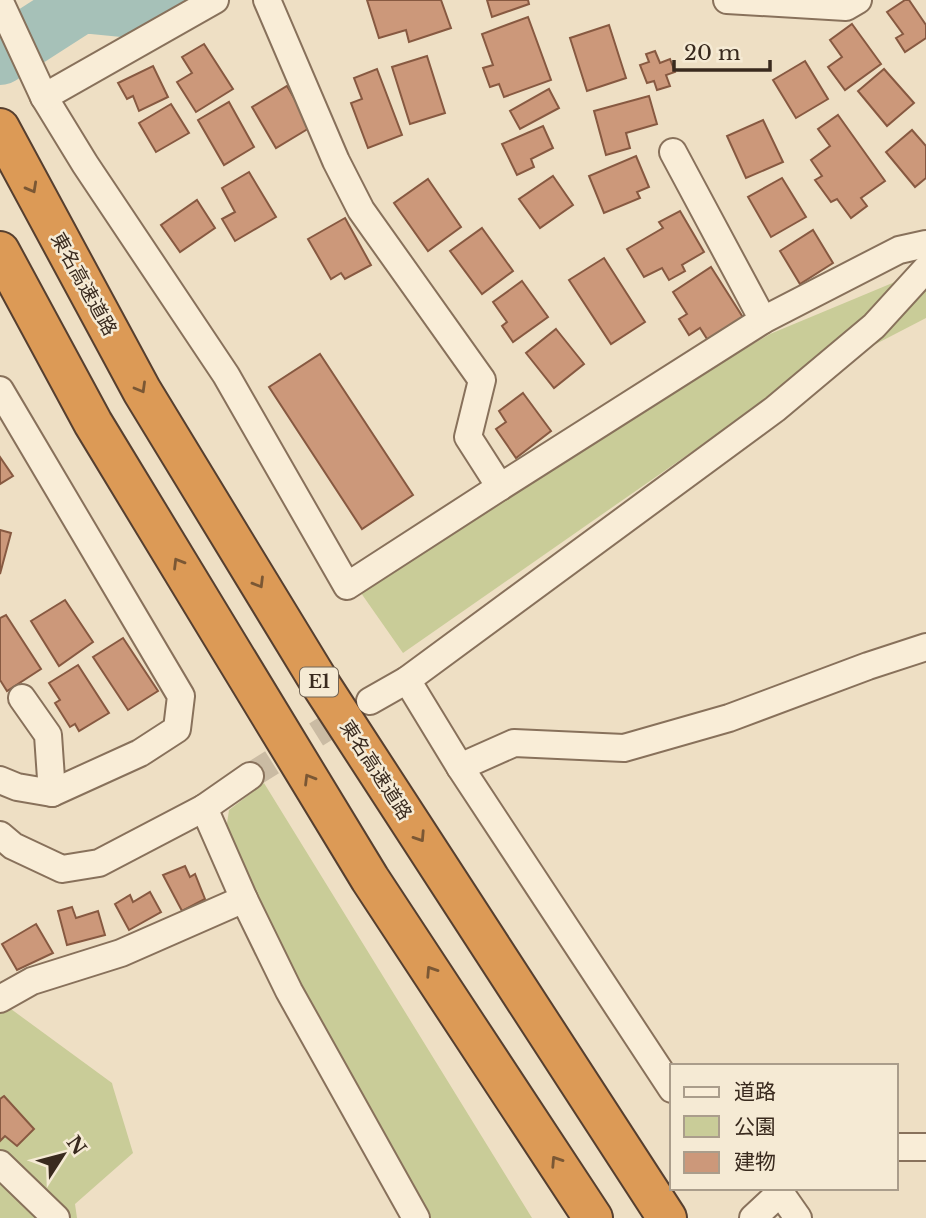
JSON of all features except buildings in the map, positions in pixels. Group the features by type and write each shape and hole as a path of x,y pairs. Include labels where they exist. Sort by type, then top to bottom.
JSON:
{"highway":[{"name":"東名高速道路","path":"0,128 142,390 323,688 667,1218"},
{"path":"0,251 93,423 370,879 593,1218"}],"street":[{"path":"39,87 215,0"},
{"path":"267,0 335,161 361,210 482,380 468,437 500,487"},
{"path":"726,0 846,8 858,0"},
{"path":"0,2 39,87 85,164 226,375 347,586 763,320 899,250 926,244"},
{"path":"673,152 763,320"},
{"path":"370,701 407,680 775,408 874,326 926,269"},
{"path":"0,390 181,696 177,729 140,753 52,793 17,787 0,780"},
{"path":"460,767 514,744 624,748 729,718 926,647"},
{"path":"407,680 460,767 670,1086"},
{"path":"22,698 48,735 52,793"},
{"path":"0,835 13,846 62,869 99,863 204,808 250,776"},
{"path":"204,808 244,899 289,990 416,1218"},
{"path":"0,999 32,981 121,953 244,899"},
{"path":"898,1147 926,1147"},
{"path":"0,1164 56,1218"},
{"path":"753,1218 779,1190 798,1218"}],"green space":[{"path":"926,269 926,318 762,403 403,653 361,593 477,507 770,334"},
{"path":"264,783 532,1218 420,1218 378,1144 306,994 225,837 229,810"},
{"path":"0,1001 112,1083 133,1153 75,1204 77,1218 0,1218"}],"waterway":[{"path":"0,56 81,4 152,11 167,0"}],"tunnel":[{"path":"250,776 357,709"}]}
